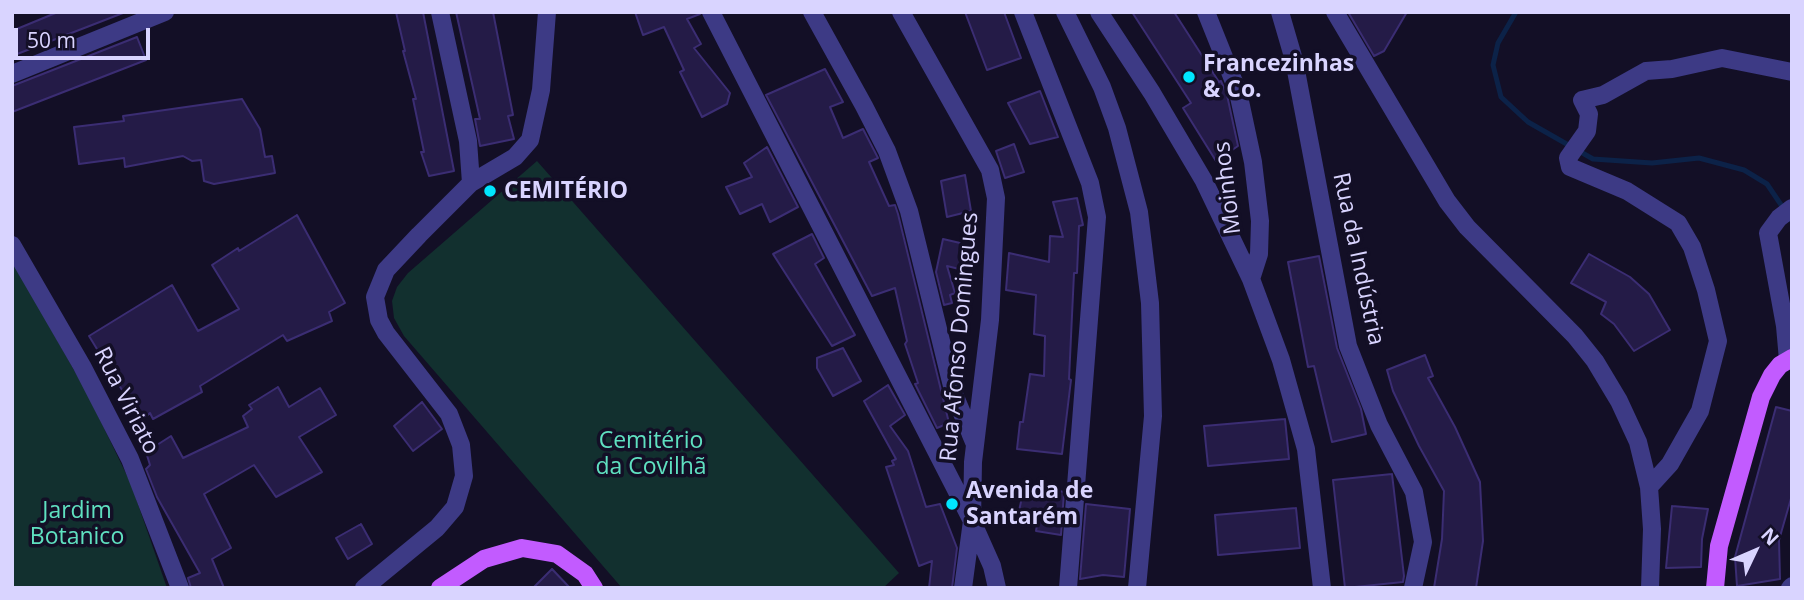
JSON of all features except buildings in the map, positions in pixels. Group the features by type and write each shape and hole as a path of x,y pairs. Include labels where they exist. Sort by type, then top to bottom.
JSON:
{"main road":[{"path":"1715,588 1718,546 1761,397 1780,365 1790,359"},
{"path":"440,588 484,559 522,548 557,554 585,574 594,588"}],"street":[{"path":"12,74 165,12"},
{"path":"440,12 468,141 471,183"},
{"path":"364,588 437,528 455,507 464,476 461,445 449,414 386,333 379,320 375,296 386,270 471,183 514,157 530,140 541,90 547,12"},
{"path":"711,12 972,521 992,566 997,588"},
{"path":"812,12 887,152 905,199 954,394 975,445"},
{"name":"Rua Afonso Domingues","path":"901,12 990,170 996,198 990,320 975,445 972,521"},
{"path":"1023,12 1090,183 1097,217 1068,588"},
{"path":"1065,12 1107,99 1139,212 1150,303 1153,416 1137,588"},
{"path":"1099,12 1152,93 1204,181 1251,279 1281,360 1306,449 1322,588"},
{"name":"Moinhos","path":"1206,12 1238,92 1253,162 1260,221 1259,254 1251,279"},
{"name":"Rua da Indústria","path":"1280,12 1293,60 1348,346 1380,425 1414,492 1423,542 1413,588"},
{"path":"1335,12 1447,201 1467,227 1575,336 1595,361 1619,401 1638,442 1649,487 1652,529 1650,588"},
{"path":"1649,487 1670,464 1700,411 1718,341 1692,247 1678,223 1626,191 1570,167 1568,158 1587,131 1589,114 1582,100 1604,95 1646,71 1672,69 1723,58 1792,72"},
{"path":"1786,213 1768,233 1790,359"},
{"name":"Rua Viriato","path":"12,245 82,366 130,459 180,588"},
{"path":"964,588 972,521"}],"green space":[{"name":"Cemitério da Covilhã","path":"537,161 899,573 883,588 622,588 404,336 394,318 392,301 397,287 408,273"},
{"name":"Jardim Botanico","path":"12,260 88,395 131,484 167,588 16,588 12,585"}],"waterway":[{"path":"1516,12 1498,43 1493,65 1501,97 1528,122 1593,159 1652,163 1699,158 1744,170 1767,184 1792,221"}],"place":[{"name":"Francezinhas & Co.","path":"1189,77"},
{"name":"CEMITÉRIO","path":"490,191"},
{"name":"Avenida de Santarém","path":"952,504"}]}
